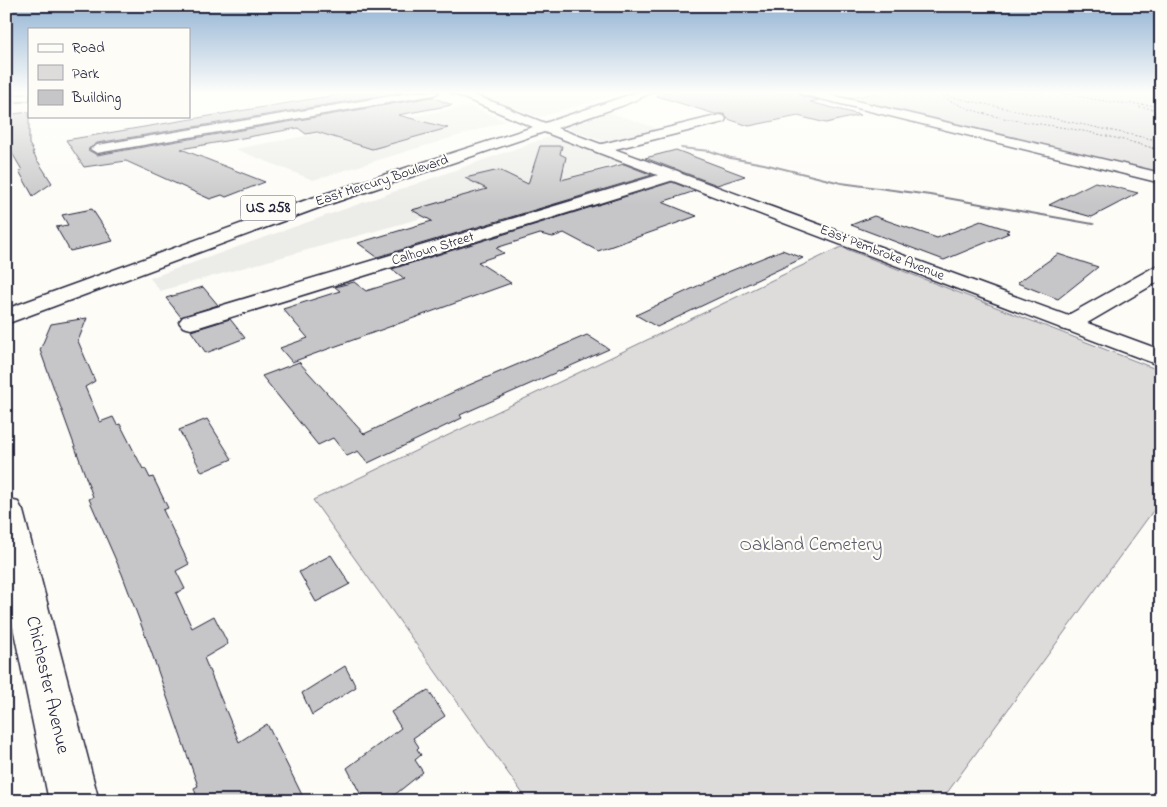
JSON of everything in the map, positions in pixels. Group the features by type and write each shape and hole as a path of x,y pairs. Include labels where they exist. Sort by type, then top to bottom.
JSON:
{"main road":[{"path":"97,149 211,130"},
{"name":"East Mercury Boulevard","path":"154,245 526,130"},
{"name":"East Mercury Boulevard","path":"6,317 259,223 528,130"},
{"name":"East Pembroke Avenue","path":"552,130 1161,359"},
{"path":"603,148 677,130"},
{"path":"961,130 1161,178"},
{"name":"Calhoun Street","path":"191,322 675,175"},
{"path":"1069,324 1161,271"},
{"name":"Chichester Avenue","path":"6,511 74,801"}],"path":[{"path":"1077,130 1110,136 1161,150"},
{"path":"1107,130 1161,141"}],"shaded area":[{"path":"341,130 478,130 313,180 235,149"},
{"path":"571,130 662,130 608,143"},
{"path":"554,135 623,162 160,291 150,278"}],"green space":[{"path":"972,130 1161,130 1161,175"},
{"name":"Oakland Cemetery","path":"841,247 1161,371 1161,500 941,801 528,801 313,500"}],"building":[{"path":"6,130 29,130 29,144 34,152 32,152 52,183 33,196 19,171 22,170 9,148 6,148"},
{"path":"128,130 177,130 97,143 88,150 97,155 243,130 289,130 181,149 265,182 226,197 222,195 210,199 126,161 84,167 66,140"},
{"path":"300,130 442,130 372,149 317,132 306,134"},
{"path":"540,146 562,146 560,154 566,157 561,180 624,164 652,175 377,257 358,243 432,221 412,210 487,189 465,178 499,170 528,184"},
{"path":"676,150 745,176 717,185 645,158"},
{"path":"672,182 695,191 662,202 697,216 598,251 564,233 553,237 540,234 496,248 504,253 478,262 511,283 292,362 280,348 308,338 283,309 340,291 335,287 354,282 366,291 405,279 392,269"},
{"path":"1095,182 1138,193 1092,217 1049,205"},
{"path":"92,209 113,241 70,251 56,227 68,225 62,215"},
{"path":"874,216 937,238 981,221 1009,230 1006,232 1009,233 944,260 851,225"},
{"path":"782,250 803,258 657,327 636,315 723,274"},
{"path":"1058,254 1098,267 1058,299 1017,283"},
{"path":"203,287 218,305 181,317 166,298"},
{"path":"87,318 78,341 95,381 85,387 100,422 113,417 117,425 120,424 143,469 145,468 150,478 153,477 168,508 163,510 189,564 176,571 185,589 176,593 192,628 214,616 228,644 204,658 239,742 267,724 305,801 198,801 194,788 198,786 151,651 122,574 89,499 93,497 40,350 51,324"},
{"path":"230,319 245,338 206,353 191,331"},
{"path":"587,335 609,349 460,415 462,418 368,463 358,451 347,456 333,438 318,445 262,376 299,362 364,434 462,388"},
{"path":"207,419 232,459 202,472 179,430"},
{"path":"331,555 350,584 316,602 299,572"},
{"path":"345,666 356,687 312,715 302,693"},
{"path":"428,690 445,716 413,738 419,747 417,749 421,755 415,760 423,772 387,801 364,801 347,768 401,728 391,712"}],"waterway":[{"path":"681,148 710,151 730,158 764,164 841,183 930,195 1093,224"}]}
